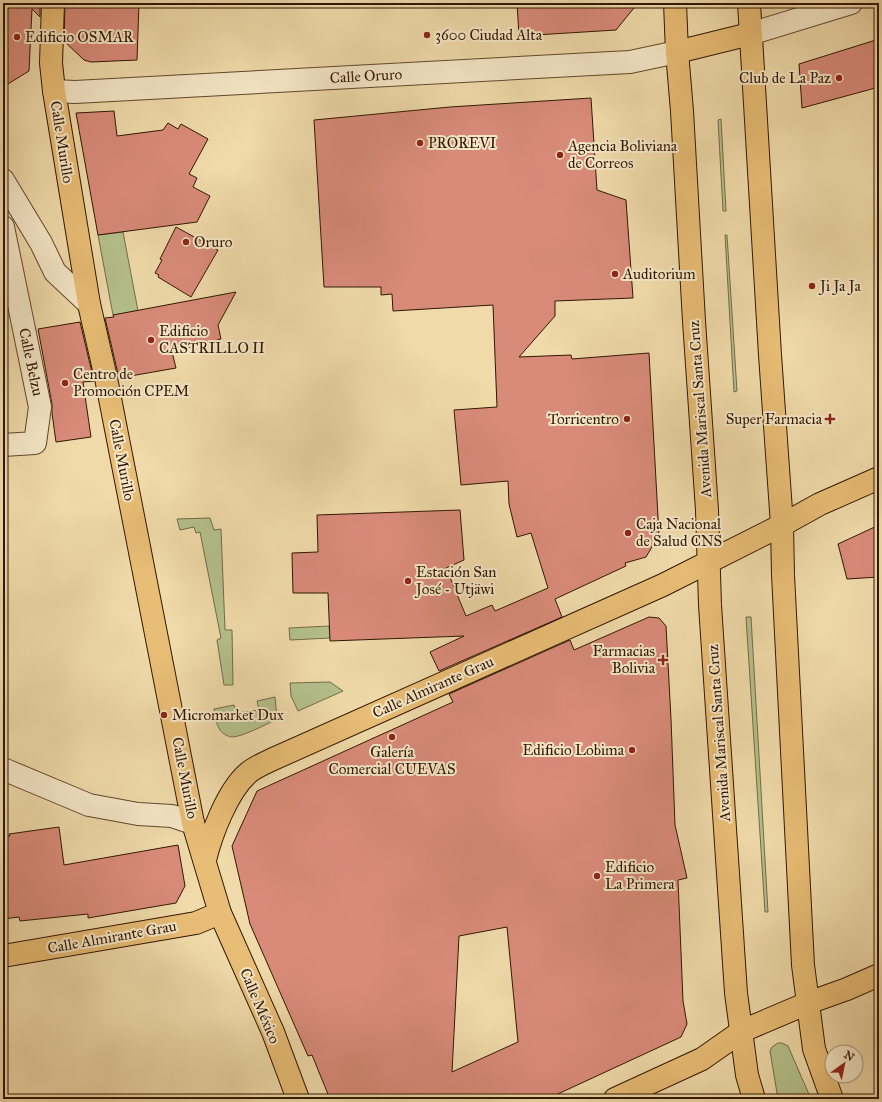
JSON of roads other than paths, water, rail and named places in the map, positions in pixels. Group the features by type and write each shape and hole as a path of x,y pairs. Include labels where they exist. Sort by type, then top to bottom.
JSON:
{"main road":[{"name":"Calle Murillo","path":"53,3 51,63 54,91 89,304 107,386 193,823 220,913"},
{"name":"Avenida Mariscal Santa Cruz","path":"675,3 709,562 710,613 736,993 748,1075 754,1099"},
{"path":"749,3 782,525 783,575 803,965 814,1049 832,1099"},
{"path":"677,52 750,34"},
{"name":"Calle Almirante Grau","path":"204,860 209,843 226,804 237,785 247,773 271,760 663,585 782,525 820,504 879,478"},
{"name":"Calle Almirante Grau","path":"3,956 196,923 220,913"},
{"name":"Calle México","path":"220,913 273,1032 298,1099"},
{"path":"615,1099 702,1059 742,1031 879,975"}],"street":[{"path":"750,34 851,3"},
{"name":"Calle Oruro","path":"54,91 75,92 630,62 677,52"},
{"path":"3,180 41,243 55,272 89,304"},
{"name":"Calle Belzu","path":"3,227 40,407 35,443 3,445"},
{"path":"3,769 89,805 138,814 172,816 193,823"}],"place":[{"name":"3600 Ciudad Alta","path":"427,35"},
{"name":"Edificio OSMAR","path":"17,37"},
{"name":"Club de La Paz","path":"839,78"},
{"name":"PROREVI","path":"420,143"},
{"name":"Agencia Boliviana de Correos","path":"560,155"},
{"name":"Oruro","path":"186,242"},
{"name":"Auditorium","path":"615,274"},
{"name":"Ji Ja Ja","path":"812,286"},
{"name":"Edificio CASTRILLO II","path":"151,340"},
{"name":"Centro de Promoción CPEM","path":"65,383"},
{"name":"Torricentro","path":"627,419"},
{"name":"Super Farmacia","path":"830,419"},
{"name":"Caja Nacional de Salud CNS","path":"628,533"},
{"name":"Estación San José - Utjäwi","path":"408,581"},
{"name":"Farmacias Bolivia","path":"663,660"},
{"name":"Micromarket Dux","path":"164,715"},
{"name":"Galería Comercial CUEVAS","path":"392,737"},
{"name":"Edificio Lobima","path":"632,750"},
{"name":"Edificio La Primera","path":"597,876"}]}
